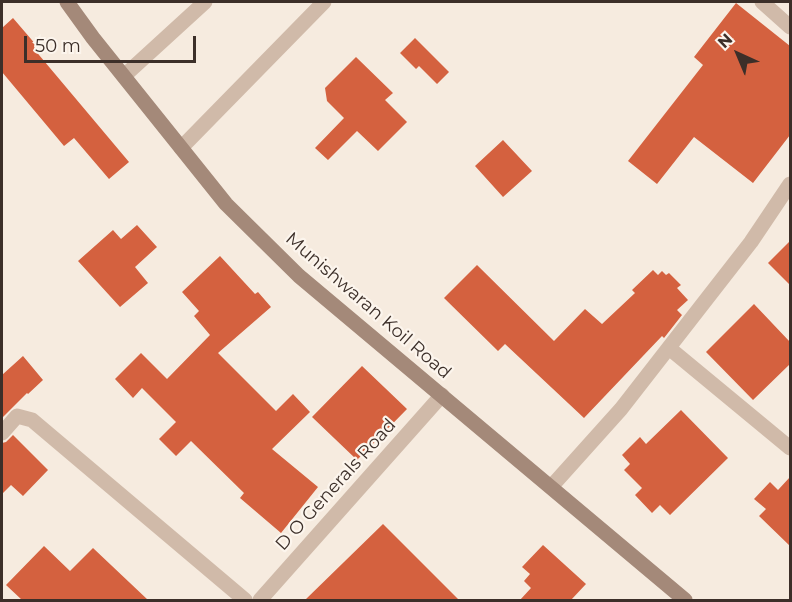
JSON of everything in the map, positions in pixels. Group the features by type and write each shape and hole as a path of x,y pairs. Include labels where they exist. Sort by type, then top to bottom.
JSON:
{"main road":[{"name":"Munishwaran Koil Road","path":"67,2 226,204 299,276 685,600"}],"street":[{"path":"124,76 205,2"},
{"path":"181,148 324,2"},
{"path":"762,2 790,27"},
{"path":"550,487 621,409 751,242 790,184"},
{"path":"669,348 790,448"},
{"name":"D O Generals Road","path":"260,600 442,395"},
{"path":"2,433 17,416 32,420 245,600"}],"building":[{"path":"736,3 790,46 790,135 753,183 694,137 657,184 628,161 703,65 694,57"},
{"path":"13,18 37,46 34,49 129,162 109,179 74,138 64,146 2,72 2,28"},
{"path":"415,38 449,72 437,84 419,66 416,69 400,53"},
{"path":"356,57 393,93 385,100 407,122 378,151 357,131 328,160 315,148 344,118 327,101 325,88"},
{"path":"503,140 532,171 503,197 475,166"},
{"path":"137,225 157,247 135,267 148,283 120,307 78,261 113,230 121,239"},
{"path":"790,241 790,285 768,263"},
{"path":"220,256 255,294 258,292 271,307 218,353 276,411 293,394 310,412 272,449 318,487 281,533 240,498 244,493 191,441 176,456 159,439 176,422 142,388 133,398 115,379 141,353 167,379 210,335 194,316 199,311 182,292"},
{"path":"477,265 554,341 585,309 602,324 635,293 632,290 653,270 658,275 662,271 666,275 669,273 681,285 677,288 688,300 677,310 682,315 664,338 662,336 584,418 505,344 498,351 444,298"},
{"path":"754,304 790,342 790,364 753,400 706,352"},
{"path":"23,356 43,380 2,418 2,375"},
{"path":"362,366 407,409 357,460 312,417"},
{"path":"681,410 728,458 670,515 660,505 652,513 635,495 642,488 624,470 630,464 622,455 640,437 646,444"},
{"path":"13,435 48,470 23,496 11,485 2,494 2,443"},
{"path":"790,477 790,546 759,516 766,509 754,499 770,482 778,490"},
{"path":"383,524 459,600 305,600"},
{"path":"543,545 586,584 571,600 520,600 531,588 524,581 530,574 522,567"},
{"path":"44,546 70,571 93,548 148,600 22,600 6,585"}]}
